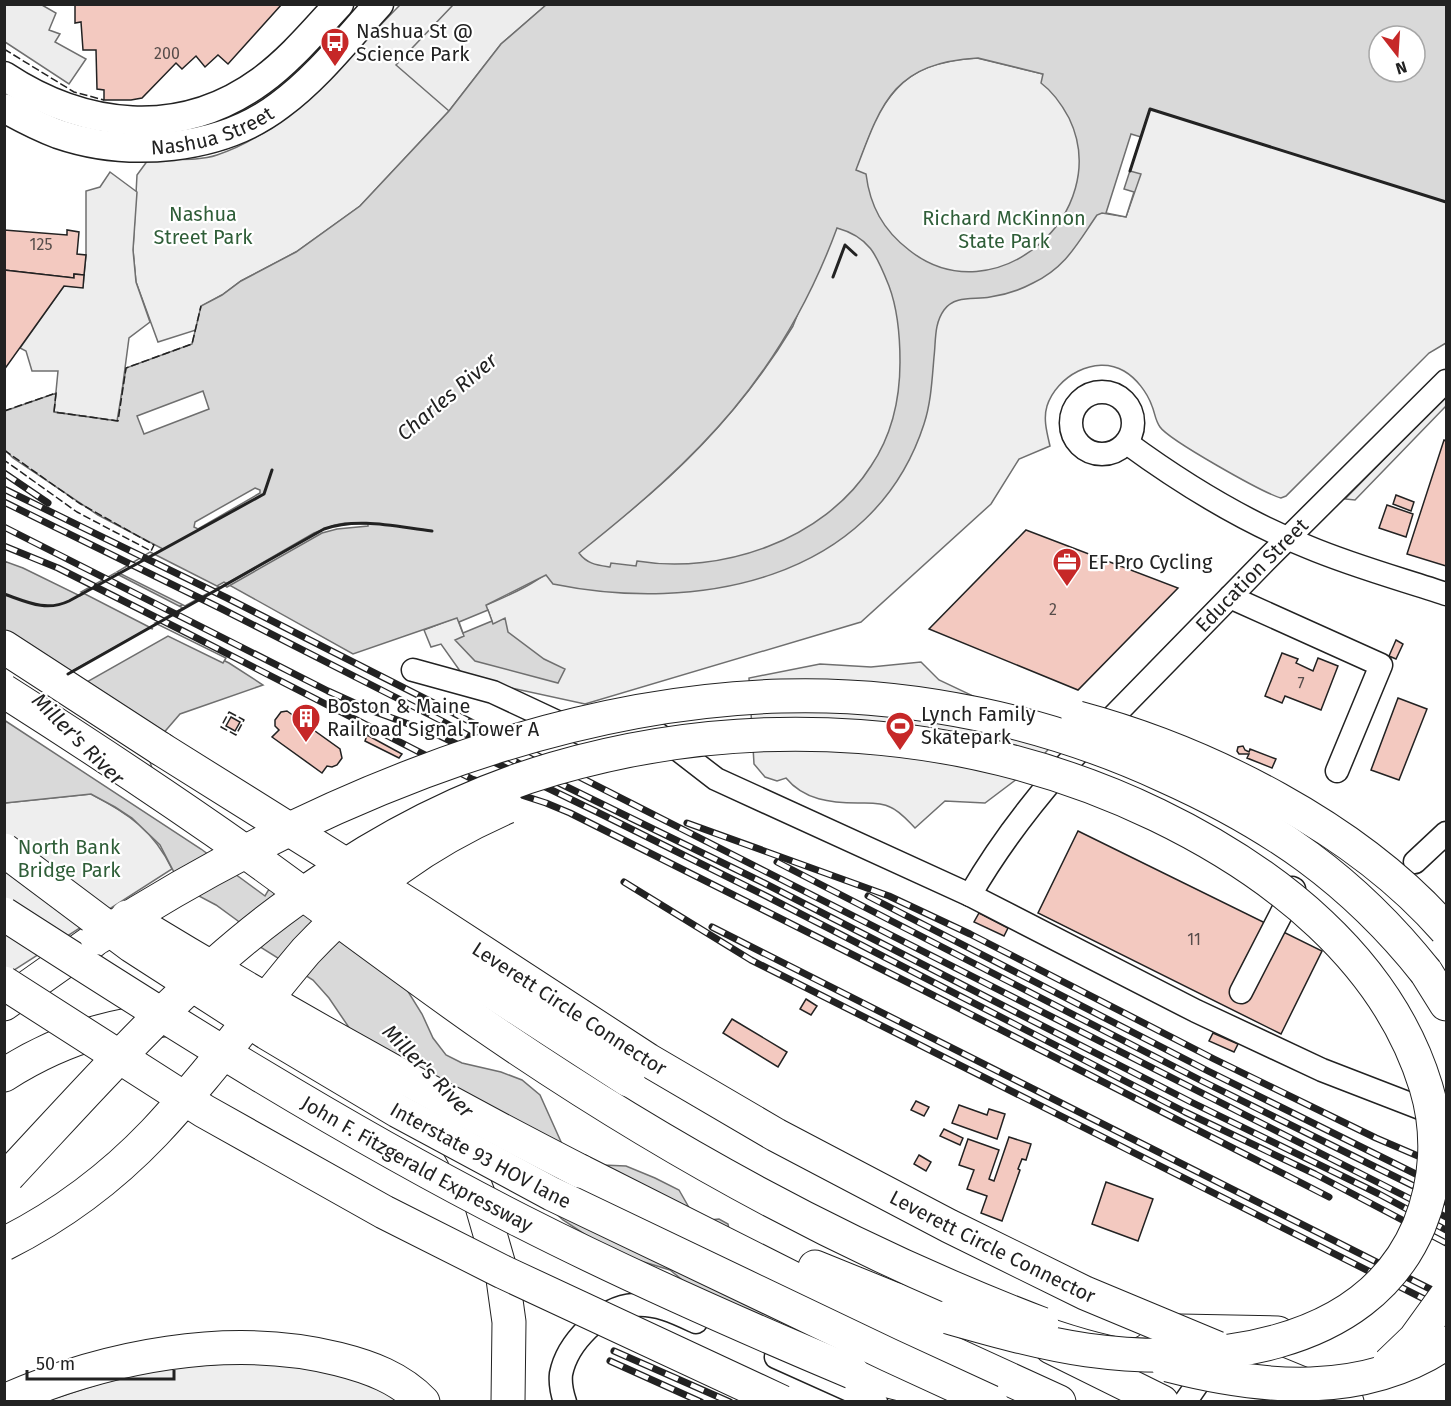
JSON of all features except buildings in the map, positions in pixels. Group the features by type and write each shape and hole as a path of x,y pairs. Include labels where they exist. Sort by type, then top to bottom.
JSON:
{"highway":[{"name":"Leverett Circle Connector","path":"4,647 161,749 418,910 648,1060 776,1135 949,1226 1085,1293 1160,1324 1237,1351 1347,1401"},
{"path":"4,1004 97,938 177,889 272,837 372,792 438,767 505,745 608,717 676,705 746,697 847,690 931,693 1018,704 1098,724 1174,750 1252,786 1329,831 1389,874 1446,930"},
{"path":"4,691 187,811 482,1024 542,1064 663,1138 995,1321 1162,1401"},
{"path":"746,697 852,697 990,716 1059,734 1153,770 1249,818 1282,838 1343,883 1408,949 1446,1004"},
{"path":"6,1178 129,1047 190,988 278,912 342,867 444,811 540,773 616,753 720,737 793,734 866,736 898,739 970,752 1073,780 1138,806 1184,828 1229,854 1270,882 1310,915 1347,952 1378,991 1401,1027 1439,1116 1433,1179 1425,1211 1409,1246 1389,1274 1367,1296 1335,1318 1304,1333 1256,1347 1193,1354 1125,1354 1043,1342 959,1320 894,1299 580,1172"},
{"path":"4,1244 41,1224 70,1204 109,1174 153,1134 306,951 353,904 397,868 448,837 525,799 720,737"},
{"path":"161,749 200,784 443,959 519,1010 701,1124 925,1245 1021,1288 1111,1318 1171,1330 1202,1333 1304,1333"},
{"path":"4,842 299,1019 452,1105 834,1299 1059,1401"},
{"name":"Interstate 93 HOV lane","path":"4,850 132,946 267,1033 398,1111 552,1194 878,1350 991,1401"},
{"name":"John F. Fitzgerald Expressway","path":"4,914 207,1045 403,1159 587,1254 721,1316 852,1372"},
{"path":"4,983 204,1111 384,1212 503,1272 782,1401"},
{"path":"4,1075 37,1056 76,1038 111,1027 163,1020 203,1018 253,1019 283,1026 338,1046 382,1070 432,1107 454,1136 470,1172 486,1215 506,1290 510,1343 508,1401"},
{"path":"850,1241 963,1292 1065,1333 1153,1361 1220,1377 1286,1385 1349,1382 1404,1366 1446,1343"},
{"path":"1332,1401 1372,1378 1398,1357 1431,1319 1446,1296"},
{"path":"4,1401 47,1383 125,1362 173,1353 247,1348 308,1353 354,1363 393,1378 423,1401"},
{"path":"852,1372 925,1401"},
{"path":"852,1372 971,1401"}],"main road":[{"name":"Nashua Street","path":"4,76 57,105 92,116 125,121 146,121 189,114 229,100 259,83 288,58 339,4"},
{"name":"Nashua Street","path":"4,108 59,134 108,144 168,146 226,134 263,116 294,93 324,65 379,4"}],"street":[{"name":"Education Street","path":"970,895 991,858 1024,812 1060,771 1288,538 1446,381"},
{"path":"1127,442 1194,489 1288,538 1321,552 1446,594"},
{"path":"1230,597 1381,665 1337,771"},
{"path":"413,670 493,692 585,735 610,737 646,725 716,779 970,895 1207,1016 1322,1070 1439,1116"},
{"path":"1060,771 1294,889 1241,992"},
{"path":"1415,862 1446,833"},
{"path":"555,1401 561,1372 574,1346 597,1320 620,1308 634,1305 664,1308 876,1401"},
{"path":"1185,1401 1237,1351"},
{"path":"561,1372 561,1387 565,1401"}],"green space":[{"name":"Nashua Street Park","path":"400,5 546,5 501,44 449,111 360,206 296,252 241,281 202,306 196,330 158,342 136,282 133,250 137,175 148,160 192,159 217,155 244,144 269,129 316,91"},
{"name":"Richard McKinnon State Park","path":"977,58 1043,74 1446,202 1446,343 1429,353 1286,496 1281,498 1217,466 1167,434 1158,424 1144,391 1137,381 1124,371 1113,366 1089,367 1068,378 1052,395 1045,416 1050,446 1019,459 991,504 861,622 585,704 465,678 441,644 431,647 424,630 488,605 538,579 640,503 697,450 748,391 793,326 874,122 883,106 904,82 928,67"},
{"name":"Lynch Family Skatepark","path":"921,662 939,680 1060,737 1030,769 985,803 945,801 915,828 900,813 886,805 819,799 801,791 786,778 777,781 765,777 754,764 749,678 820,664 871,667"},
{"name":"North Bank Bridge Park","path":"91,794 117,808 139,824 157,844 172,869 5,976 5,803"},
{"path":"250,1362 327,1372 347,1377 382,1391 397,1401 43,1402 118,1378 166,1368"}],"shaded area":[{"path":"4,5 42,5 56,13 49,30 60,34 55,42 86,59 69,84 5,42"},
{"path":"453,5 546,5 501,44 449,111 396,65"},
{"path":"110,172 137,192 133,250 136,282 150,322 129,338 118,421 54,412 58,371 32,371 26,351 20,348 64,286 83,287 86,255 86,191 100,187"},
{"path":"1446,396 1446,406 1355,500 1345,499"}],"water":[{"path":"546,5 1446,5 1446,202 1150,109 1130,171 1141,174 1126,217 1102,213 1097,215 1077,245 1062,262 1033,283 1001,295 959,300 948,305 944,310 937,327 931,391 924,424 899,477 864,520 822,552 773,574 719,588 664,593 608,592 553,584 546,575 486,605 493,624 505,618 508,632 544,659 565,669 558,683 475,661 455,640 464,636 457,618 353,654 224,582 149,623 229,663 263,685 180,714 148,751 147,766 404,985 422,1014 433,1038 446,1055 462,1063 501,1072 522,1080 540,1095 562,1144 602,1165 626,1166 679,1190 691,1211 709,1220 719,1219 728,1224 730,1234 765,1255 831,1351 691,1291 670,1270 634,1259 598,1243 563,1220 350,1029 329,998 313,980 257,945 238,921 216,905 195,894 177,878 160,845 132,818 91,794 5,803 4,561 80,596 163,549 98,515 13,458 5,450 5,411 56,393 54,412 117,421 126,368 192,344 201,306 222,295 241,281 296,252 360,206 449,111 501,44","holes":["978,58 1043,74 1041,83 1057,99 1069,118 1079,154 1075,188 1061,219 1038,245 1009,263 976,271 942,268 909,250 892,234 875,207 866,174 856,170 884,105 910,77 950,61","837,228 857,237 871,249 889,286 896,314 900,343 900,376 896,403 884,442 871,466 851,492 826,514 798,532 736,557 669,564 637,561 636,566 611,563 610,567 585,560 579,553 662,483 733,410 791,327 815,280"]}],"pier":[{"path":"1131,134 1141,137 1124,189 1134,192 1126,217 1106,213"},
{"path":"203,391 209,409 144,434 137,416"},
{"path":"255,488 260,490 260,493 198,529 194,527 195,522"},
{"path":"345,523 368,524 368,526 322,533 227,587 224,585 314,533"},
{"path":"150,552 219,587 185,606 117,572"},
{"path":"115,573 183,608 155,623 226,658 223,663 168,636 80,686 63,676 149,628 153,629 81,592"},
{"path":"488,610 492,621 463,633 459,622"},
{"path":"5,640 149,758 153,772 278,874 265,896 201,849 4,720"}],"railway":[{"path":"4,473 48,503"},
{"path":"4,489 227,598 1446,1217"},
{"path":"4,502 222,609 442,721 520,764 764,883 1446,1230"},
{"path":"4,527 328,691 370,710 436,734 597,812 768,897 1185,1112 1315,1174 1446,1243"},
{"path":"4,546 58,568 472,779 570,813 1329,1197"},
{"path":"687,823 889,896 970,934 1214,1059 1376,1138 1446,1168"},
{"path":"777,862 1202,1081 1446,1202"},
{"path":"624,882 751,960 1446,1310"},
{"path":"868,896 1208,1071 1446,1189"},
{"path":"712,927 1446,1297"},
{"path":"614,1351 730,1402"},
{"path":"610,1361 701,1402"}],"fence":[{"path":"4,49 74,92 104,100"},
{"path":"4,411 56,393 54,412 118,421 126,368 192,344 201,306"},
{"path":"4,450 79,503 154,545 151,551 77,512 4,460"},
{"path":"229,712 244,720 236,735 221,727 229,712"}],"wall":[{"path":"1130,171 1150,109 1446,202"},
{"path":"833,277 845,245 856,255"},
{"path":"4,594 44,606 69,601 264,494 272,470"},
{"path":"68,674 324,529 337,525 364,523 432,531"}],"place":[{"name":"Nashua St @ Science Park","path":"335,68"},
{"name":"EF Pro Cycling","path":"1067,588"},
{"name":"Boston & Maine Railroad Signal Tower A","path":"306,744"},
{"name":"Lynch Family Skatepark","path":"900,752"}],"water label":[{"name":"Charles River","path":"447,397"},
{"name":"Miller's River","path":"78,739"},
{"name":"Miller's River","path":"428,1071"}]}
